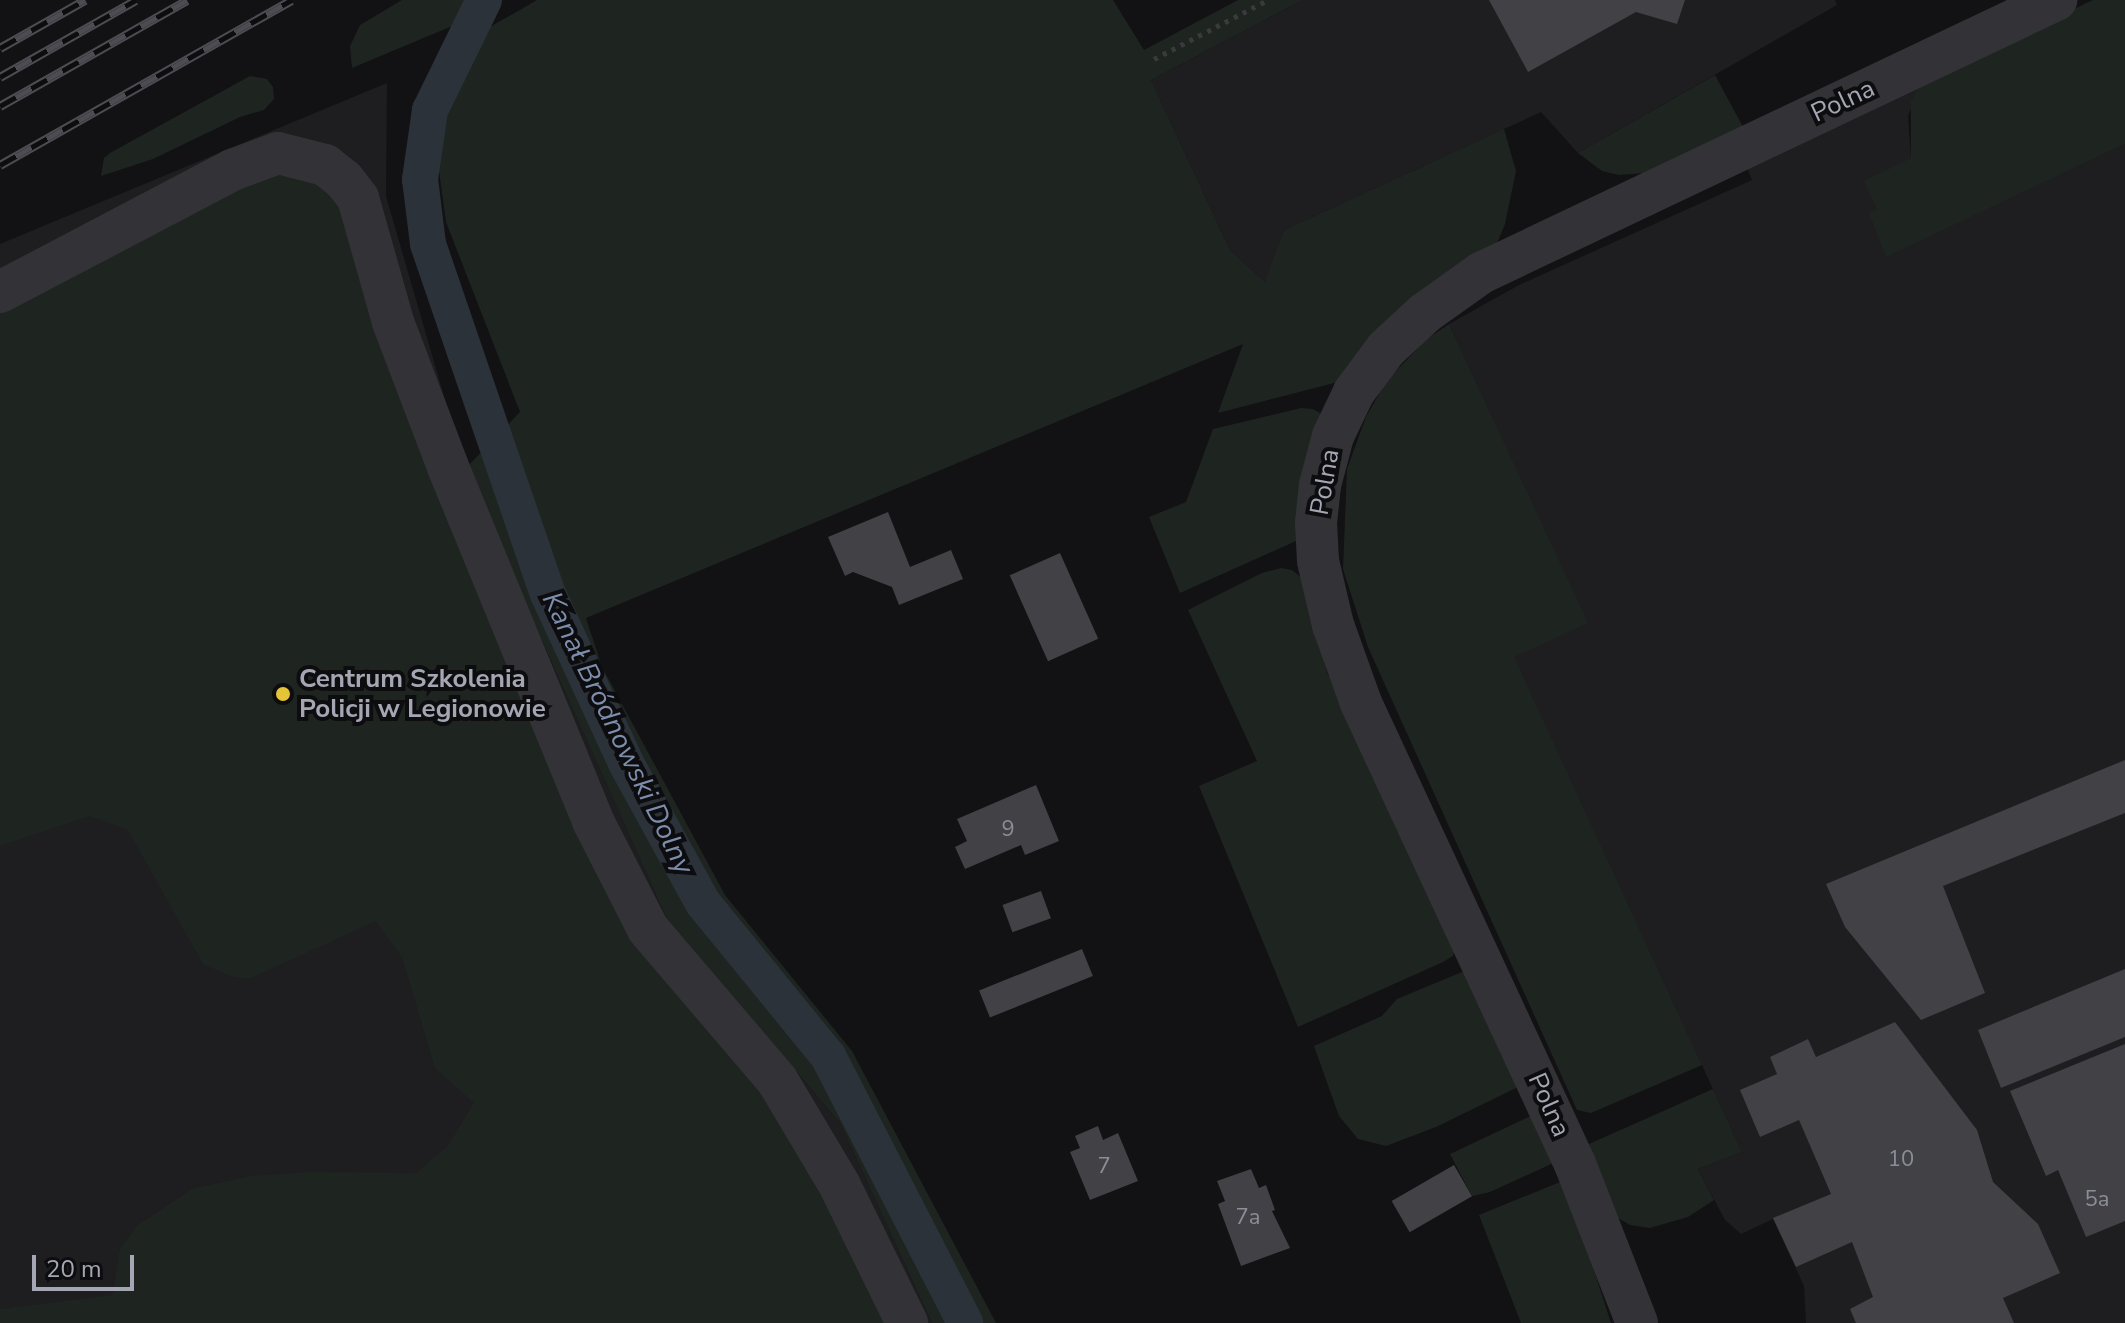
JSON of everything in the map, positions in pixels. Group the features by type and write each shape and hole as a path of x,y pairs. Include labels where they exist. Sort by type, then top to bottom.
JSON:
{"street":[{"name":"Polna","path":"1637,1323 1575,1164 1361,703 1333,625 1318,561 1316,523 1320,485 1333,436 1354,392 1386,349 1425,313 1481,273 2056,0"},
{"path":"0,292 232,170 278,153 325,165 344,180 358,198 393,322 448,467 593,821 648,929 777,1080 839,1184 907,1323"}],"path":[{"path":"1154,59 1268,0"}],"shaded area":[{"path":"402,0 470,0 470,3 457,24 352,68 350,46 360,25"},
{"path":"537,0 1113,0 1144,50 1238,0 1303,0 1151,80 1230,250 1265,282 1284,230 1504,129 1516,171 1505,224 1495,248 1342,381 1218,413 1243,344 586,618 602,667 725,895 852,1051 996,1323 932,1323 840,1123 667,919 465,469 520,412 446,222 437,156 439,128 452,93 483,31"},
{"path":"1303,0 1835,0 1837,5 1578,153 1541,112 1284,230 1266,283 1230,250 1151,80"},
{"path":"2093,0 2125,0 2125,144 1886,257 1869,213 1877,209 1864,181 1911,158 1911,101 1923,80"},
{"path":"1715,75 1743,127 1645,173 1619,175 1602,171 1578,153"},
{"path":"250,76 267,79 273,87 274,99 264,110 240,117 153,159 101,176 104,158 110,153"},
{"path":"1923,80 1908,116 1911,158 1877,210 1870,213 1886,256 2125,144 2125,1323 1806,1323 1804,1286 1773,1219 1741,1234 1725,1220 1698,1169 1742,1152 1513,656 1587,623 1449,324 1519,285 1752,180 1743,158"},
{"name":"Centrum Szkolenia Policji w Legionowie","path":"387,83 386,196 465,469 667,919 840,1123 932,1323 0,1323 0,244"},
{"name":"Centrum Szkolenia Policji w Legionowie","path":"262,174 328,178 507,640 899,1323 0,1323 0,1309 113,1295 120,1248 138,1225 192,1189 251,1176 311,1172 416,1173 448,1146 474,1103 435,1068 402,957 376,921 249,979 230,976 203,964 128,830 90,816 0,846 0,311"},
{"path":"1449,324 1588,623 1514,657 1702,1065 1591,1113 1577,1110 1368,647 1343,569 1347,469 1366,417 1387,380 1427,339"},
{"path":"1301,408 1320,413 1321,421 1302,533 1296,541 1180,593 1149,517 1186,502 1213,429"},
{"path":"1281,568 1292,570 1302,578 1327,672 1455,948 1453,956 1443,962 1298,1027 1199,786 1257,761 1188,610 1262,573"},
{"path":"1462,972 1468,974 1517,1083 1516,1088 1436,1127 1386,1146 1358,1139 1339,1116 1314,1046 1382,1016 1397,999"},
{"path":"1713,1089 1742,1152 1698,1169 1714,1200 1688,1217 1650,1228 1630,1225 1613,1215 1589,1144"},
{"path":"1535,1114 1558,1161 1490,1192 1472,1196 1450,1154"},
{"path":"1565,1180 1611,1323 1521,1323 1479,1215"}],"building":[{"path":"1489,0 1685,0 1677,24 1636,12 1528,72"},
{"path":"888,512 910,567 951,550 963,579 899,605 892,587 853,572 845,576 828,537"},
{"path":"1060,553 1098,639 1048,661 1010,575"},
{"path":"2125,760 2125,813 1943,886 1985,993 1921,1020 1845,927 1826,884"},
{"path":"1036,785 1059,841 1025,855 1021,845 965,869 955,847 967,841 957,819"},
{"path":"1041,891 1051,918 1012,932 1002,905"},
{"path":"1082,949 1093,976 990,1017 979,991"},
{"path":"2125,969 2125,1037 2001,1088 1978,1030"},
{"path":"1895,1022 1977,1130 1993,1182 2038,1224 2060,1273 2003,1298 2014,1323 1856,1323 1850,1309 1873,1297 1852,1242 1796,1267 1773,1218 1831,1194 1799,1120 1760,1137 1740,1090 1777,1074 1770,1057 1808,1039 1816,1057"},
{"path":"2125,1044 2125,1221 2086,1237 2058,1170 2046,1176 2010,1091"},
{"path":"1098,1126 1103,1140 1118,1133 1138,1181 1090,1200 1070,1152 1080,1148 1075,1136"},
{"path":"1454,1165 1472,1196 1410,1232 1392,1201"},
{"path":"1251,1169 1259,1188 1266,1185 1275,1210 1272,1211 1290,1248 1241,1266 1218,1204 1225,1201 1217,1181"}],"waterway":[{"name":"Kanał Bródnowski Dolny","path":"484,0 430,110 420,179 428,244 548,594 626,763 703,903 828,1056 965,1323"}],"railway":[{"path":"0,48 85,0"},
{"path":"0,77 136,0"},
{"path":"0,106 187,0"},
{"path":"0,165 292,0"}],"place":[{"name":"Centrum Szkolenia Policji w Legionowie","path":"283,694"}]}
